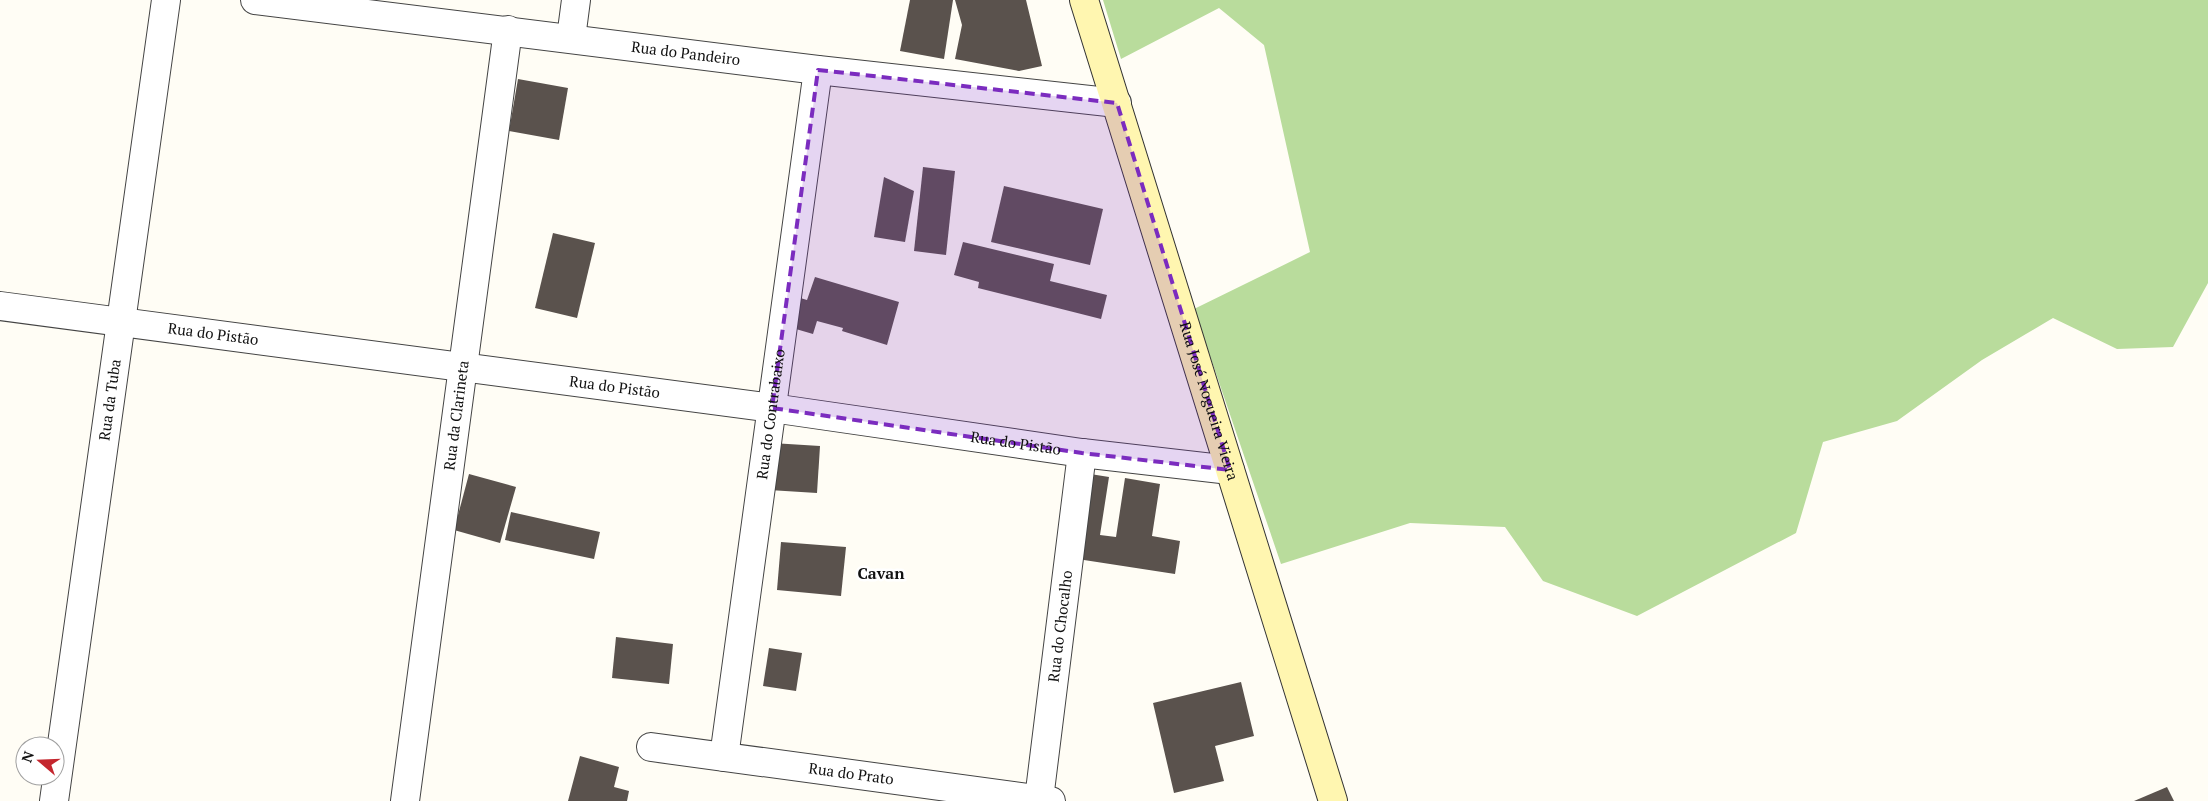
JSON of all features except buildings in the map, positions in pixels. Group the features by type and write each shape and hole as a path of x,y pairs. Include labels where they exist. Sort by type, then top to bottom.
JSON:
{"main road":[{"name":"Rua José Nogueira Vieira","path":"1084,0 1333,801"}],"street":[{"name":"Rua da Tuba","path":"54,801 166,0"},
{"name":"Rua do Pandeiro","path":"255,0 818,70 1117,103"},
{"path":"571,38 576,0"},
{"name":"Rua da Clarineta","path":"405,801 508,30"},
{"name":"Rua do Contrabaixo","path":"724,758 818,70"},
{"name":"Rua do Pistão","path":"0,306 772,408 1082,453 1230,470"},
{"name":"Rua do Chocalho","path":"1045,800 1082,453"},
{"name":"Rua do Prato","path":"651,747 1045,800"}],"highlighted area":[{"path":"818,70 1117,103 1230,470 1082,453 772,408"}],"green space":[{"path":"1103,0 2208,0 2208,283 2173,347 2117,349 2053,318 1982,360 1897,421 1823,442 1796,533 1637,616 1543,581 1505,527 1410,523 1281,564 1194,309 1310,252 1264,45 1219,8 1121,59"}],"district":[{"name":"Cavan","path":"881,573"}]}
